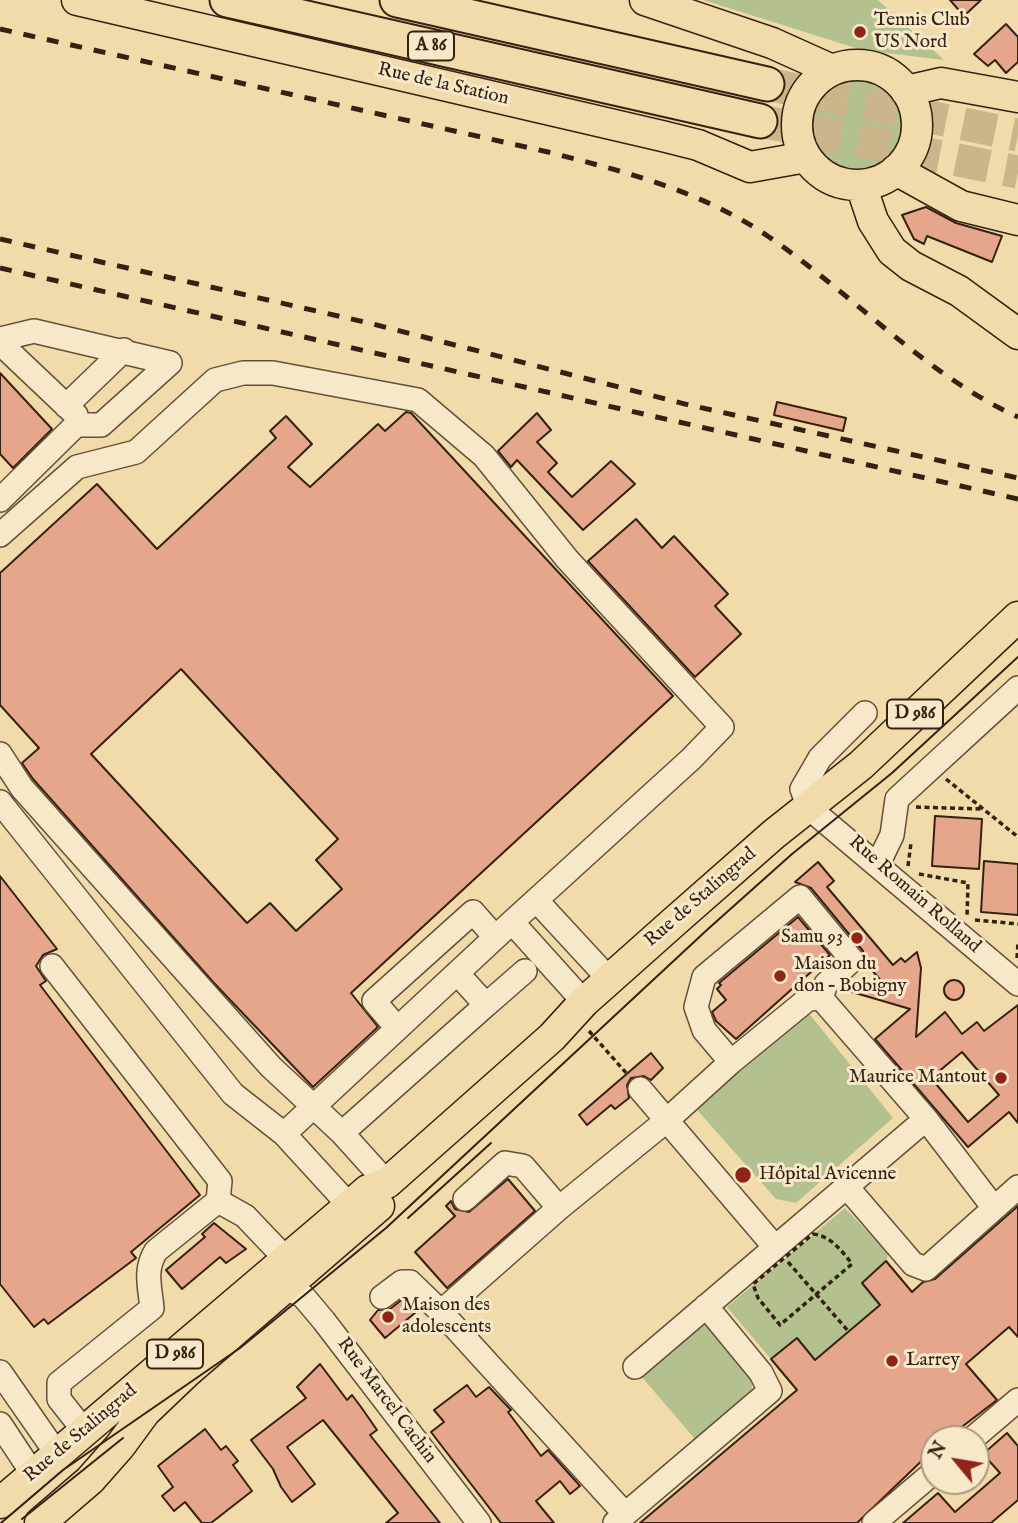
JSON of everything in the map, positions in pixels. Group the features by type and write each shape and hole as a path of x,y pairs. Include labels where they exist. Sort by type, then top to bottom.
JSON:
{"highway":[{"name":"A 86","path":"227,0 760,121"},
{"name":"A 86","path":"397,0 767,84"}],"main road":[{"name":"Rue de la Station","path":"77,0 662,136 698,145 750,167 806,157"},
{"path":"645,0 782,48 832,70"},
{"path":"782,48 796,71 804,97"},
{"path":"865,65 895,79 913,104 916,132 906,159 896,170 880,180 861,185 830,179 806,157 797,127 797,117 804,97 821,77 832,70 865,65"},
{"path":"906,91 941,83 1018,97"},
{"path":"896,170 961,206 1018,220"},
{"path":"861,185 873,221 892,251 911,266 959,291 1018,334"},
{"name":"Rue de Stalingrad","path":"40,1523 90,1480 162,1396 271,1286 286,1259 368,1189 387,1183 552,1037 609,979 774,834 861,765 1018,617"},
{"name":"Rue de Stalingrad","path":"0,1503 85,1432 382,1203 387,1183"}],"street":[{"path":"34,331 124,350 170,363 101,425 71,415 0,342 34,331"},
{"path":"0,500 124,350"},
{"path":"0,535 77,467 136,452 215,380 243,373 272,373 418,400 484,456 567,559 722,727 691,759 284,1134"},
{"path":"881,858 892,835 897,799 1018,688"},
{"path":"809,808 802,789 820,758 865,713"},
{"path":"0,754 22,788 243,1036 271,1067 342,1133 387,1183"},
{"path":"0,802 233,1094 284,1134 349,1205"},
{"name":"Rue Romain Rolland","path":"809,808 881,858 1018,984"},
{"path":"731,1062 704,1030 696,1007 704,977 800,897 852,960 826,984 821,998"},
{"path":"536,900 609,979"},
{"path":"397,1028 374,1001 472,912 504,930 549,964 578,1008"},
{"path":"52,966 220,1181 218,1201 156,1251 149,1262 147,1276 152,1308 59,1383 60,1399 85,1432"},
{"path":"342,1133 525,971"},
{"path":"457,973 486,1005"},
{"path":"441,1312 559,1208 666,1121 731,1062 808,999 821,998"},
{"path":"821,998 926,1119 994,1208"},
{"path":"636,1083 779,1252"},
{"path":"635,1367 706,1306 779,1252 846,1186 926,1119"},
{"path":"465,1199 505,1163 523,1166 559,1208"},
{"path":"846,1186 913,1264 926,1269 1018,1186"},
{"path":"218,1201 245,1216 286,1259"},
{"path":"382,1297 402,1282 410,1282 441,1312 620,1519 770,1391 761,1373 706,1306"},
{"name":"Rue Marcel Cachin","path":"271,1286 303,1296 479,1523"},
{"path":"0,1372 57,1454"},
{"path":"990,1426 1015,1408"},
{"path":"0,1424 33,1474"},
{"path":"874,1523 920,1484"}],"path":[{"path":"932,767 1018,837"},
{"path":"896,806 984,810"},
{"path":"881,858 914,873 968,883 967,920 1018,924"},
{"path":"578,1008 636,1083"},
{"path":"813,1234 821,1235 841,1249 852,1265 780,1325 758,1298 753,1284 779,1252 813,1234"},
{"path":"779,1252 849,1332"}],"green space":[{"name":"Tennis Club US Nord","path":"703,0 878,0 944,60 862,50"},
{"path":"857,79 875,82 890,92 900,107 903,125 900,143 890,158 875,168 857,171 839,168 824,158 814,143 811,125 814,107 824,92 839,82"},
{"path":"803,1006 893,1118 796,1203 776,1199 691,1103"},
{"path":"845,1208 888,1253 880,1305 815,1360 797,1338 771,1359 727,1307"},
{"path":"705,1324 753,1379 751,1394 695,1439 641,1376"}],"building":[{"path":"950,0 981,0 964,16"},
{"path":"1006,24 1018,37 1018,62 1006,73 995,60 988,66 974,54"},
{"path":"926,207 956,223 1002,236 992,262 927,236 924,244 914,239 902,215"},
{"path":"0,373 52,429 13,468 0,454"},
{"path":"777,402 846,418 843,431 774,415"},
{"path":"406,412 411,413 673,696 351,993 378,1027 313,1087 214,983 33,779 22,763 39,748 0,705 0,573 97,484 157,549 276,438 270,431 286,416 312,444 288,467 310,487 378,424 385,431","holes":["181,669 338,839 316,860 342,889 296,931 270,903 247,923 91,754"]},
{"path":"537,413 551,430 537,442 557,463 548,472 572,497 611,461 635,484 583,530 517,460 511,467 498,451"},
{"path":"636,519 662,548 674,536 728,594 715,606 741,634 695,677 588,561"},
{"path":"935,816 982,819 979,869 932,866"},
{"path":"984,861 1018,864 1018,915 981,912"},
{"path":"818,862 834,881 827,887 893,965 901,958 905,962 917,952 921,968 916,1037 945,1012 962,1034 977,1022 984,1031 1018,1005 1018,1123 1009,1112 968,1147 875,1039 910,1009 852,992 854,983 888,989 865,962 863,951 811,888 795,882","holes":["962,1052 999,1095 968,1122 931,1078"]},
{"path":"0,876 57,949 43,955 36,966 46,981 40,985 200,1195 131,1252 136,1258 48,1324 44,1319 34,1327 0,1284"},
{"name":"Maison du don – Bobigny","path":"798,917 830,955 736,1039 716,1021 712,1012 726,1000 717,989 721,985 719,983"},
{"path":"954,980 961,983 964,990 961,997 954,1000 947,997 944,990 947,983"},
{"path":"651,1053 663,1068 651,1080 644,1076 631,1078 627,1085 629,1098 615,1109 611,1105 587,1125 579,1115"},
{"path":"508,1179 535,1211 447,1288 415,1252 455,1216 446,1206 451,1201 455,1209 469,1212"},
{"name":"Larrey","path":"1018,1206 1018,1337 1009,1327 966,1364 997,1400 964,1425 920,1425 920,1462 857,1523 640,1523 797,1390 771,1359 797,1338 815,1360 880,1305 862,1283 886,1261 912,1292 923,1282 935,1279"},
{"path":"214,1223 246,1249 226,1263 220,1257 182,1289 166,1270 205,1237 202,1234"},
{"name":"Maison des adolescents","path":"404,1298 416,1312 385,1338 370,1320 378,1310 390,1309"},
{"path":"320,1364 347,1400 352,1395 377,1430 370,1435 440,1523 386,1523 398,1513 323,1420 287,1447 315,1484 292,1502 273,1469 251,1440 306,1398 297,1387"},
{"path":"467,1385 476,1397 489,1387 511,1410 508,1412 541,1456 548,1450 580,1486 570,1494 560,1481 536,1501 554,1523 501,1523 431,1432 444,1422 434,1410"},
{"path":"205,1429 221,1450 226,1446 238,1461 233,1465 252,1491 211,1523 202,1523 185,1502 174,1511 162,1496 173,1487 158,1466"},
{"path":"1007,1433 1018,1446 1018,1500 991,1523 903,1523 936,1495 940,1495 955,1512 975,1495 990,1495 990,1482 1000,1473 990,1462 990,1448"}],"tunnel":[{"path":"767,84 1018,135"},
{"path":"760,121 1018,172"}],"tram line":[{"path":"1,1523 63,1470 240,1348 386,1228 708,929 792,854 892,773 1018,657"},
{"path":"408,1218 491,1143"},
{"path":"22,1519 123,1438"}],"railway":[{"path":"0,29 548,152 635,176 690,195 769,237 951,379 1018,417"},
{"path":"0,239 369,323 689,405 1018,478"},
{"path":"0,268 1018,499"}],"place":[{"name":"Tennis Club US Nord","path":"860,32"},
{"name":"Samu 93","path":"857,938"},
{"name":"Maison du don – Bobigny","path":"780,976"},
{"name":"Maurice Mantout","path":"1001,1078"},
{"name":"Hôpital Avicenne","path":"743,1175"},
{"name":"Maison des adolescents","path":"388,1317"},
{"name":"Larrey","path":"892,1361"}]}
